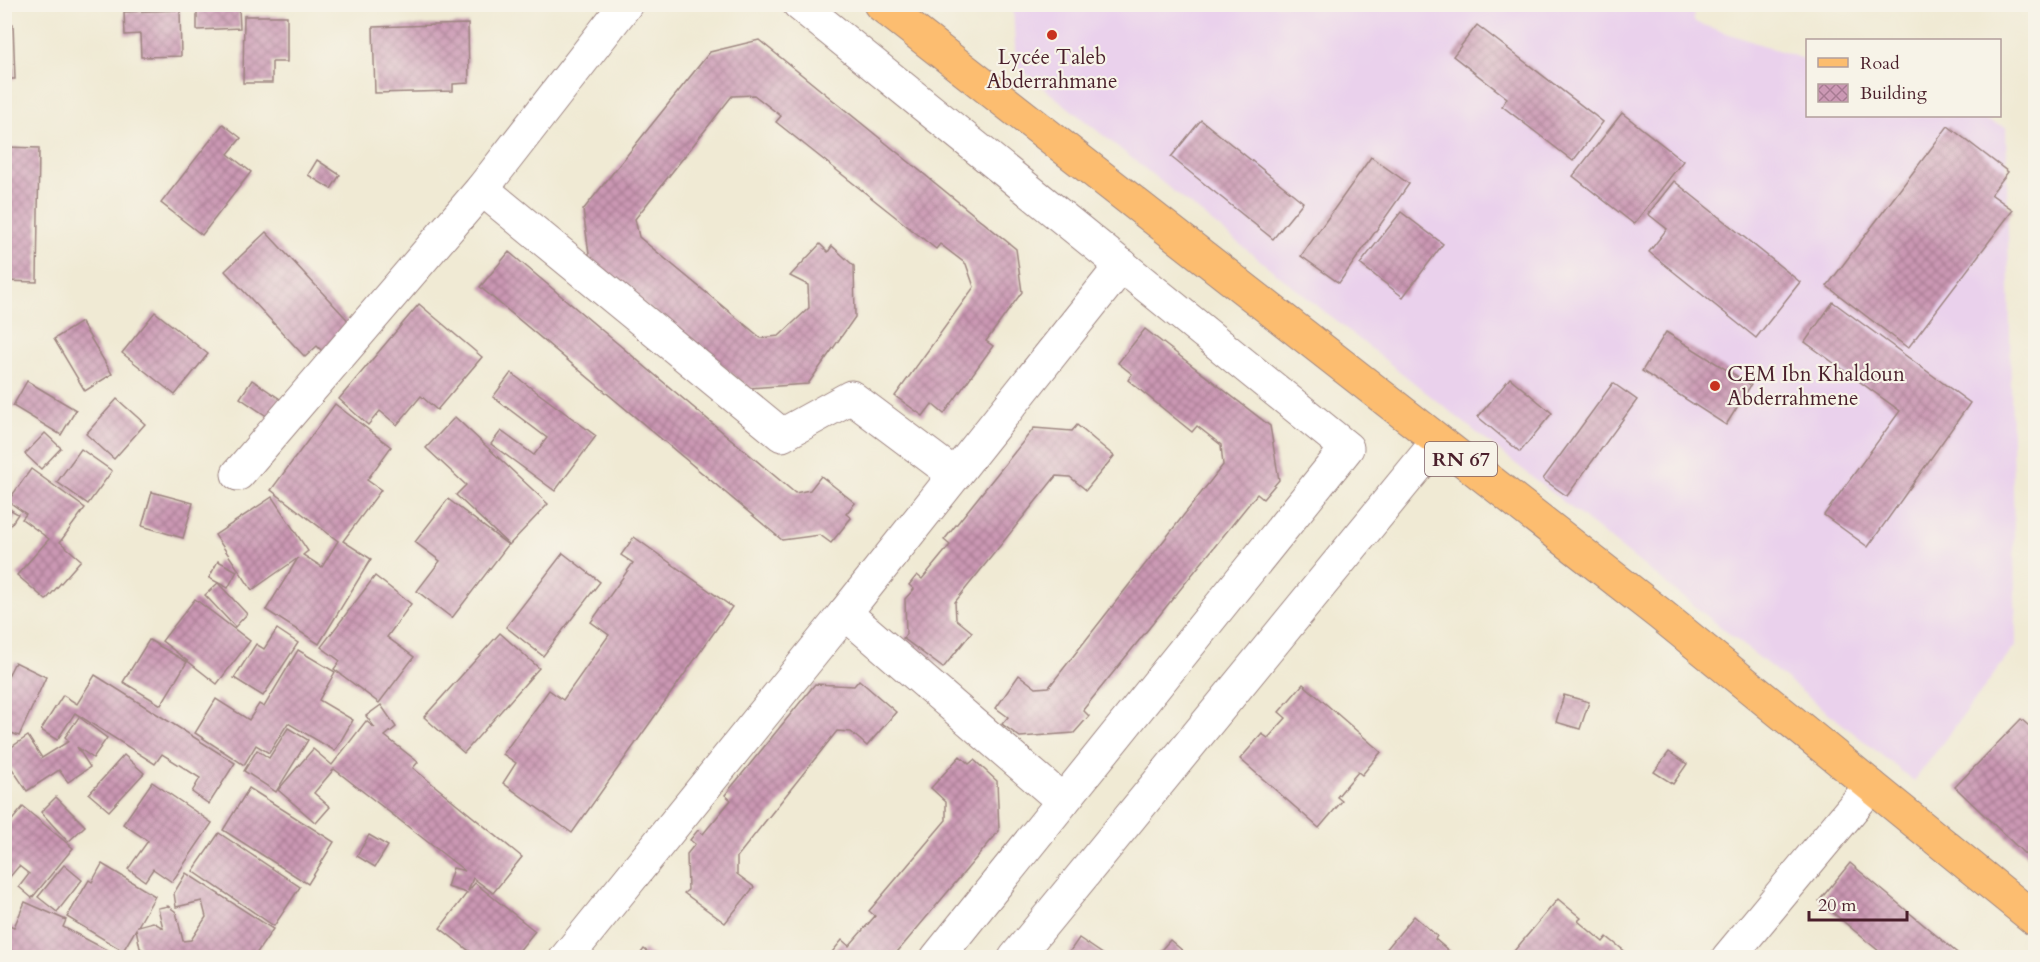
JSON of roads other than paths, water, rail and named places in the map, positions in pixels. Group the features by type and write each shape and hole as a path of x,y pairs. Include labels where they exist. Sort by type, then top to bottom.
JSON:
{"main road":[{"name":"RN 67","path":"880,4 1660,614 2036,920"}],"street":[{"path":"238,474 482,189 626,4"},
{"path":"800,4 1347,448 938,957"},
{"path":"482,189 782,435 851,397 955,475"},
{"path":"566,957 845,613 1122,265"},
{"path":"1015,957 1438,441"},
{"path":"845,613 1063,801"},
{"path":"1728,957 1871,786"}],"place":[{"name":"Lycée Taleb Abderrahmane","path":"1052,35"},
{"name":"CEM Ibn Khaldoun Abderrahmene","path":"1715,386"}]}
